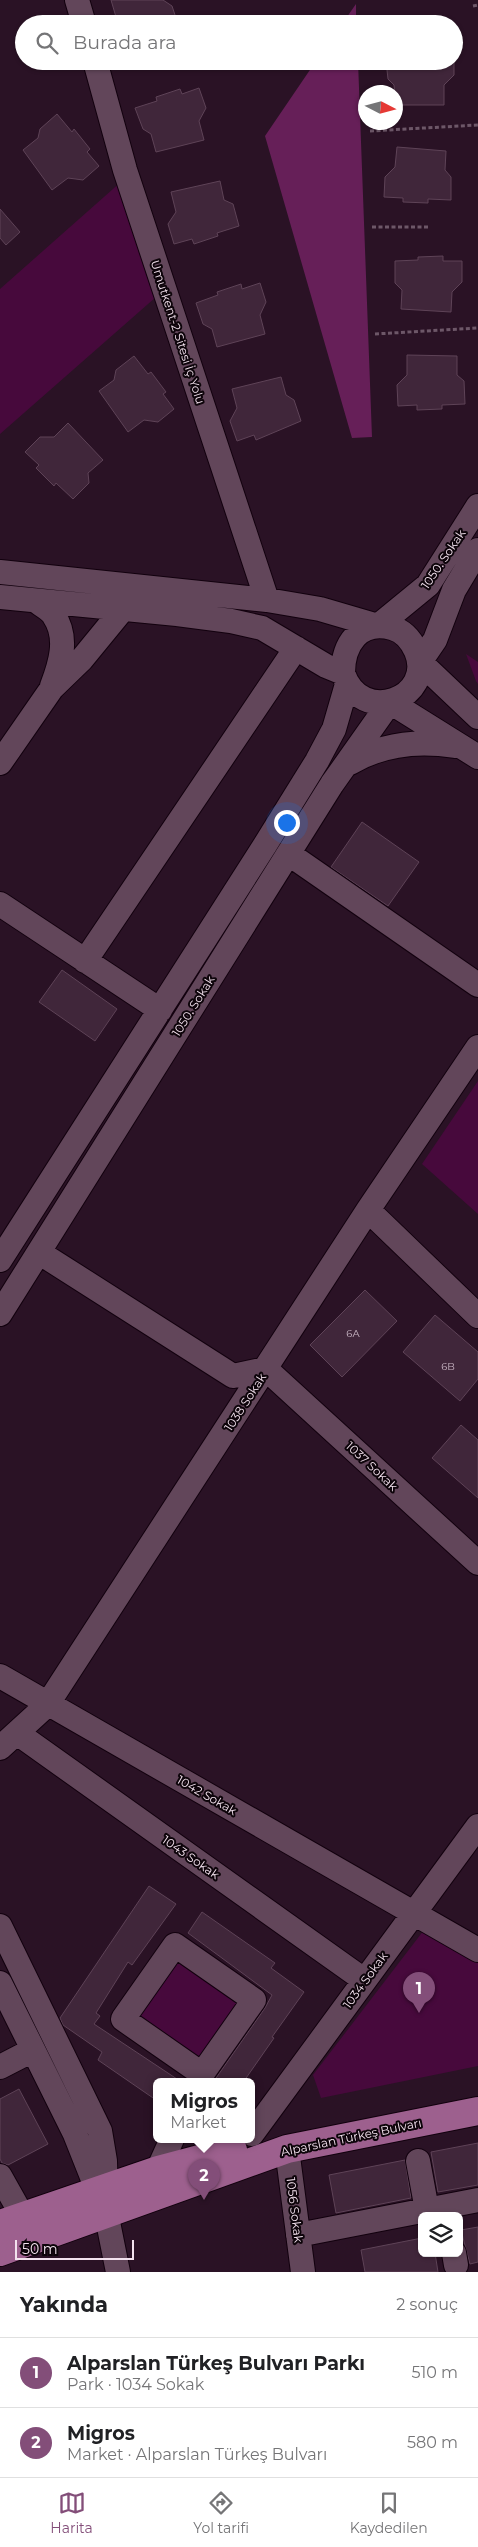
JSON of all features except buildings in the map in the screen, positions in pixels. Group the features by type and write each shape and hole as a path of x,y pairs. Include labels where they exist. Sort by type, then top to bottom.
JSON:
{"main road":[{"name":"Alparslan Türkeş Bulvarı","path":"255,2138 478,2096"},
{"name":"Alparslan Türkeş Bulvarı","path":"11,2220 103,2198 145,2198 287,2149 478,2111"},
{"name":"Alparslan Türkeş Bulvarı","path":"0,2252 158,2170 238,2143"}],"street":[{"path":"76,0 81,15"},
{"name":"Umutkent-2 Sitesi İç Yolu","path":"98,70 125,170 267,600"},
{"name":"1050. Sokak","path":"378,626 428,585 478,506"},
{"name":"1050. Sokak","path":"420,662 435,640 454,590 478,550"},
{"path":"0,572 267,600 320,609 378,626 393,628 404,634 413,644 420,662 478,717"},
{"path":"0,596 246,624 262,628 326,666 345,679 363,699 374,703 390,702 408,692 415,682 420,662"},
{"path":"36,601 54,616 60,634 62,652 52,688"},
{"path":"0,763 52,688 82,658 123,609"},
{"path":"345,679 343,657 348,645 356,635 367,628 378,626"},
{"path":"85,961 296,648"},
{"name":"1050. Sokak","path":"4,1245 160,1010 317,761 334,729 345,679"},
{"path":"390,702 471,752"},
{"name":"1050. Sokak","path":"0,1314 289,854 390,702"},
{"path":"346,766 360,757 395,745 435,743 471,752"},
{"path":"289,854 478,985"},
{"path":"0,904 160,1010"},
{"name":"1038 Sokak","path":"8,1741 47,1705 368,1210 478,1047"},
{"path":"368,1210 478,1316"},
{"path":"40,1253 233,1376 266,1369"},
{"name":"1037 Sokak","path":"266,1369 478,1563"},
{"name":"1042 Sokak","path":"0,1676 47,1705 478,1950"},
{"name":"1043 Sokak","path":"8,1741 364,1980"},
{"name":"1034 Sokak","path":"255,2129 478,1826"},
{"path":"0,1926 100,2131 106,2161 103,2198"},
{"path":"175,1945 254,2000 200,2078 123,2019 175,1945"},
{"path":"0,1983 76,2134 103,2198 118,2272"},
{"path":"0,2066 33,2050"},
{"path":"145,2198 170,2143"},
{"name":"1056 Sokak","path":"287,2149 303,2272"},
{"path":"418,2161 439,2210"},
{"path":"0,2176 11,2220"},
{"path":"298,2235 439,2210 478,2200"}],"path":[{"path":"472,6 478,5"},
{"path":"370,131 478,125"},
{"path":"372,227 430,227"},
{"path":"375,334 478,328"}],"shaded area":[{"path":"356,4 356,15 348,15"},
{"path":"310,70 358,70 358,130 361,130 372,437 352,438 265,136"},
{"path":"122,181 156,297 0,434 0,289"},
{"path":"466,654 478,662 478,684 476,681"},
{"path":"478,1081 478,1214 422,1164"},
{"path":"424,1930 478,1960 478,2066 321,2098 313,2075"},
{"path":"174,1959 241,2002 202,2062 136,2019"}],"place":[{"name":"Alparslan Türkeş Bulvarı Parkı","path":"419,2013"},
{"name":"Migros","path":"204,2200"}]}
